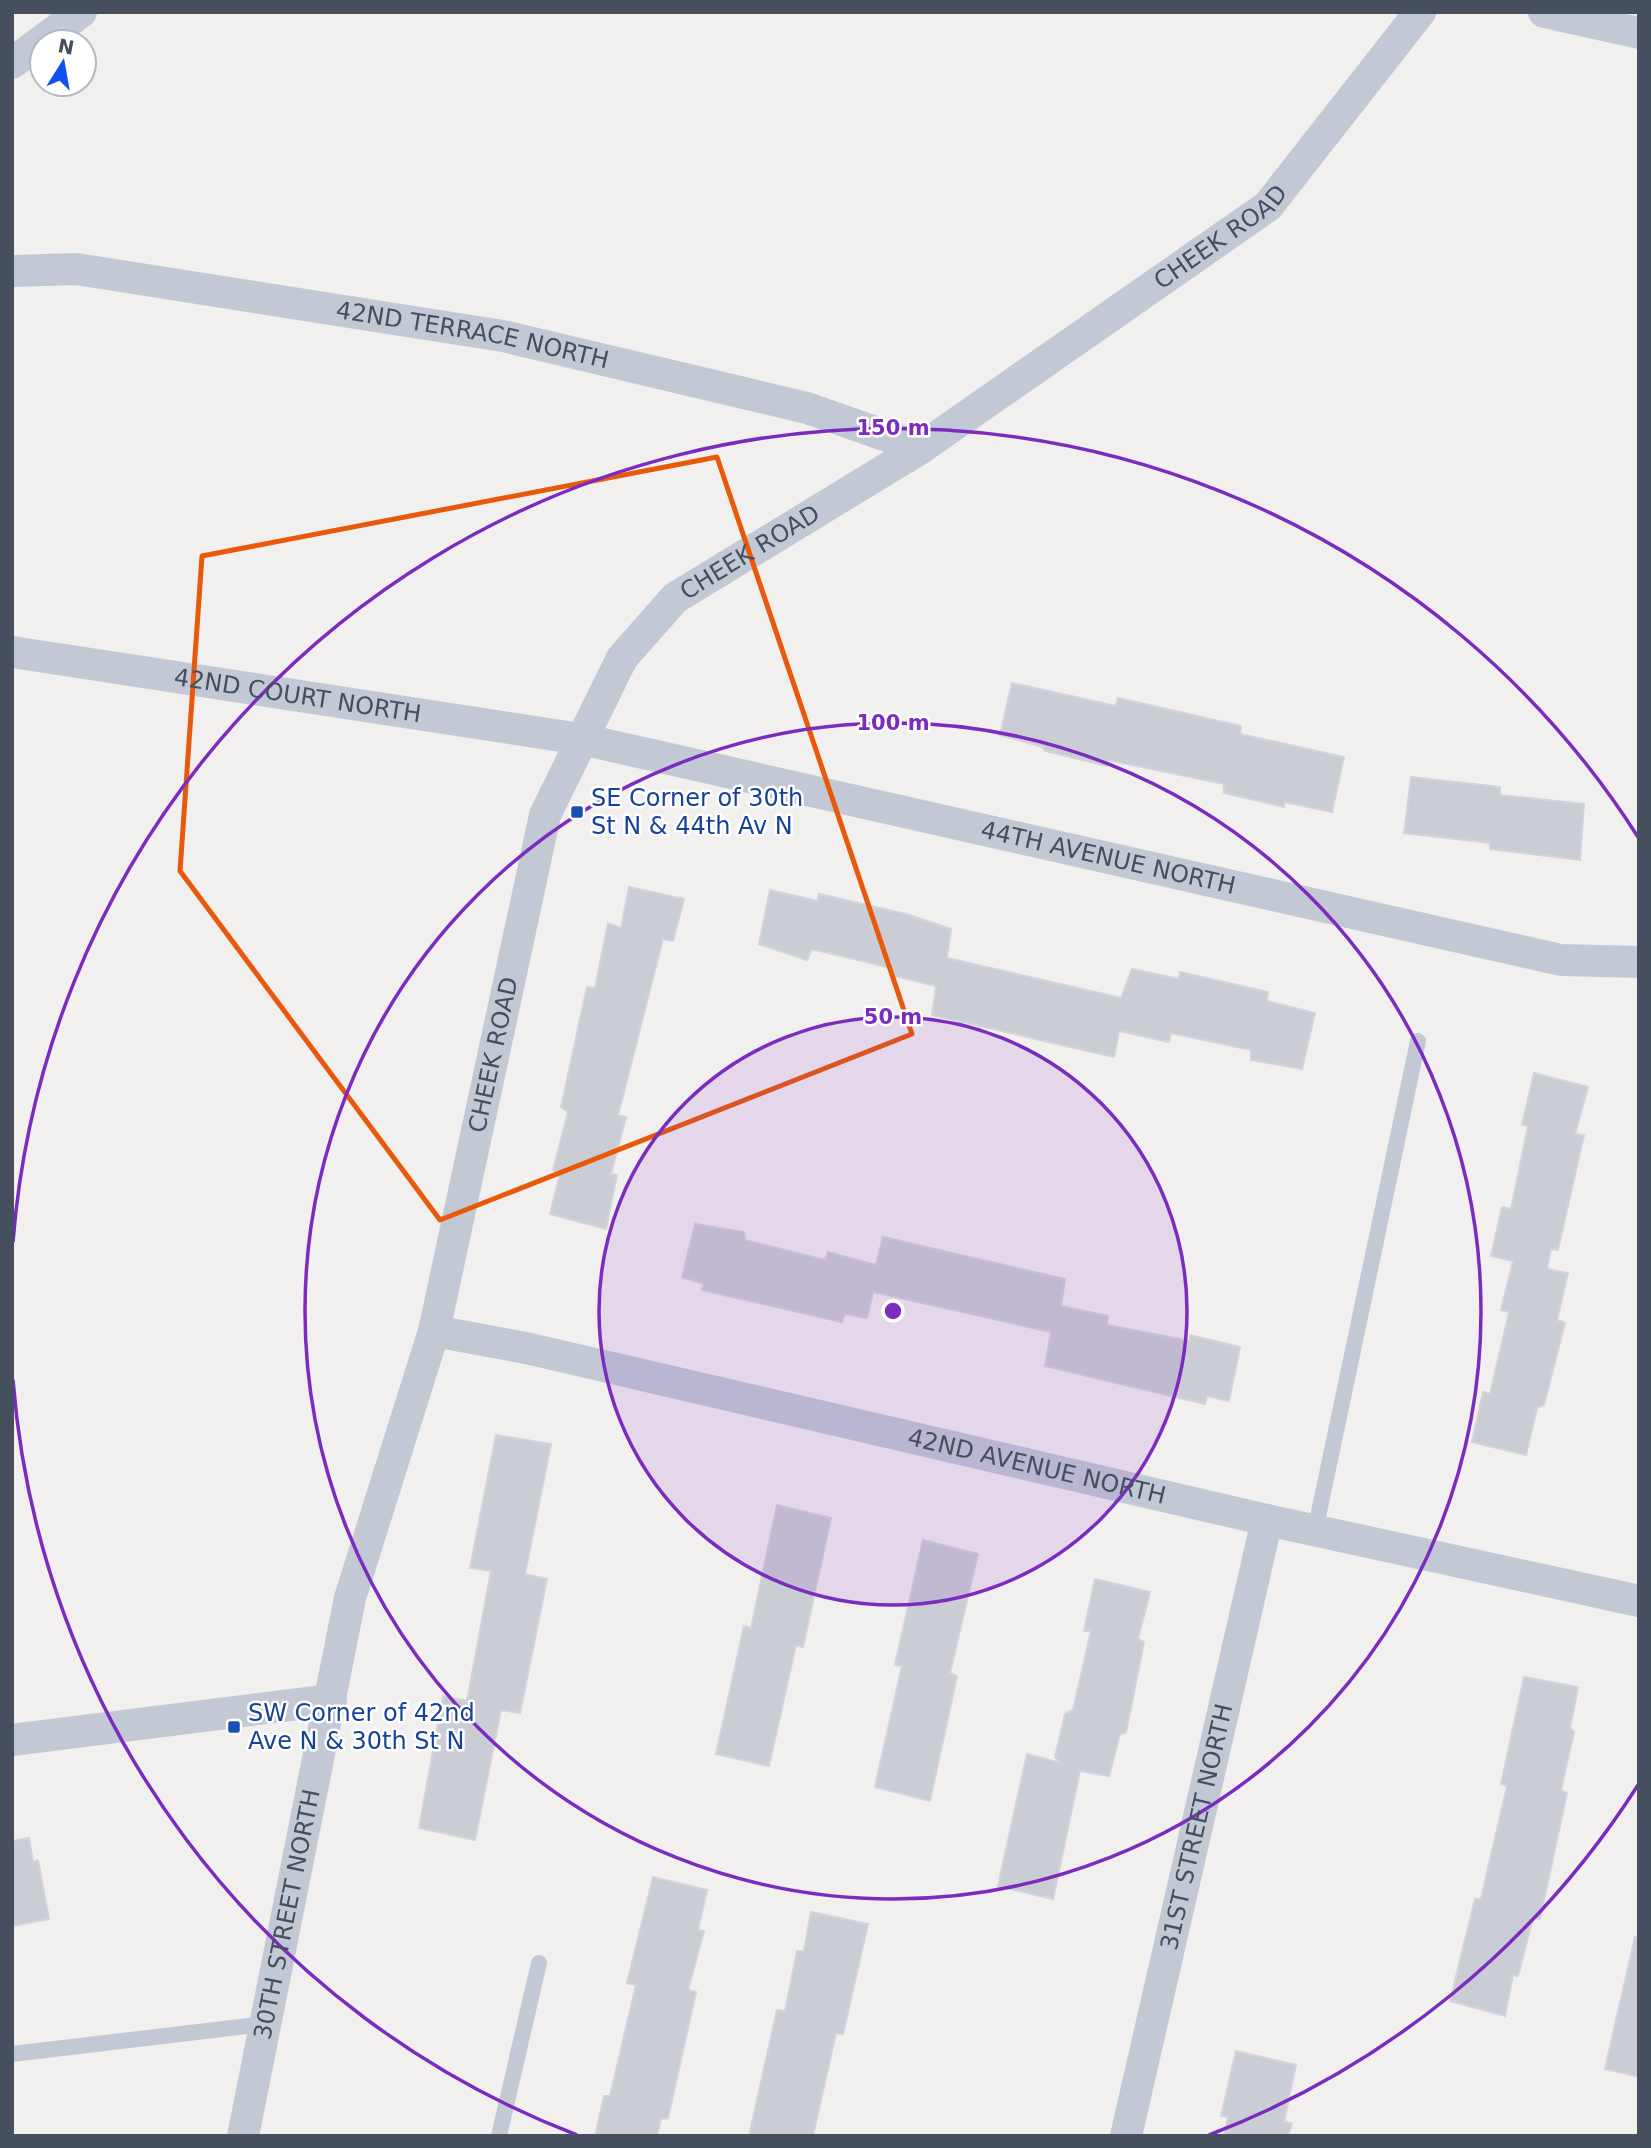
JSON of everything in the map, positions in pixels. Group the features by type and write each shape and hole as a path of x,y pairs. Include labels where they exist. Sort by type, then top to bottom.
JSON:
{"street":[{"path":"12,63 81,12"},
{"name":"CHEEK ROAD","path":"433,1331 545,815 622,658 675,598 921,448 1268,206 1420,12"},
{"path":"1544,12 1639,33"},
{"name":"42ND TERRACE NORTH","path":"12,271 76,269 503,336 807,408 921,448"},
{"name":"42ND COURT NORTH","path":"12,652 581,739"},
{"name":"44TH AVENUE NORTH","path":"581,739 1561,960 1639,962"},
{"name":"42ND AVENUE NORTH","path":"433,1331 526,1348 1315,1531 1639,1601"},
{"name":"30TH STREET NORTH","path":"243,2136 350,1598 433,1331"},
{"name":"31ST STREET NORTH","path":"1126,2136 1267,1520"},
{"path":"12,1740 331,1700"}],"lane":[{"path":"1315,1531 1418,1041"},
{"path":"499,2136 539,1963"},
{"path":"12,2054 265,2024"}],"highlighted area":[{"path":"717,457 912,1034 440,1220 180,871 202,556"}],"building":[{"path":"1012,683 1116,706 1118,698 1241,726 1240,734 1344,757 1332,812 1285,802 1284,807 1224,793 1224,784 1108,760 1107,766 1045,751 1043,747 1000,735"},
{"path":"1411,777 1500,787 1500,795 1584,804 1580,860 1490,849 1490,843 1404,833"},
{"path":"629,887 684,899 673,941 663,939 618,1115 626,1117 611,1174 617,1175 606,1229 550,1214 560,1174 553,1170 568,1112 561,1107 587,987 595,988 608,923 621,928"},
{"path":"770,890 817,901 819,894 906,914 951,929 947,958 1121,998 1132,969 1179,979 1180,972 1268,992 1267,1001 1315,1013 1302,1069 1251,1060 1251,1050 1171,1033 1169,1042 1119,1031 1114,1057 932,1015 936,986 890,975 891,968 812,949 807,960 759,944"},
{"path":"1534,1073 1588,1087 1575,1134 1584,1135 1558,1250 1551,1249 1547,1269 1568,1273 1557,1320 1565,1323 1544,1405 1537,1408 1526,1455 1472,1442 1483,1392 1490,1394 1509,1312 1501,1310 1513,1261 1491,1256 1502,1207 1511,1209 1528,1126 1522,1125"},
{"path":"695,1224 744,1232 745,1240 825,1260 828,1252 876,1265 883,1237 1065,1279 1061,1306 1108,1316 1107,1325 1190,1341 1190,1335 1240,1347 1229,1401 1207,1396 1205,1404 1045,1366 1051,1332 873,1292 867,1318 845,1314 842,1322 702,1290 704,1284 682,1277"},
{"path":"496,1435 551,1444 525,1574 547,1579 520,1713 501,1710 475,1840 419,1828 443,1696 467,1701 491,1571 470,1568"},
{"path":"777,1505 831,1518 803,1647 796,1645 769,1766 716,1754 744,1626 751,1628"},
{"path":"923,1540 978,1554 950,1673 957,1676 930,1801 875,1787 902,1666 895,1665"},
{"path":"1095,1579 1150,1592 1138,1639 1144,1642 1126,1733 1120,1734 1109,1776 1080,1771 1053,1899 998,1886 1027,1754 1061,1763 1055,1757 1065,1714 1073,1710 1091,1631 1084,1631"},
{"path":"1524,1677 1578,1687 1570,1728 1574,1732 1561,1790 1567,1793 1540,1919 1533,1918 1518,1976 1513,1975 1505,2016 1450,2001 1475,1899 1481,1899 1507,1786 1501,1784"},
{"path":"29,1838 33,1862 38,1860 49,1919 12,1926 12,1841"},
{"path":"653,1877 707,1890 698,1930 704,1931 688,1990 696,1992 668,2118 661,2119 657,2136 595,2136 604,2096 610,2096 636,1985 627,1983"},
{"path":"811,1912 868,1924 843,2034 836,2033 813,2136 749,2136 777,2010 785,2011 797,1951 804,1951"},
{"path":"1635,1937 1639,1937 1639,2077 1605,2069"},
{"path":"1236,2051 1296,2065 1284,2122 1292,2123 1288,2136 1224,2136 1228,2117 1221,2116"}],"place":[{"name":"SE Corner of 30th St N & 44th Av N","path":"577,812"},
{"name":"SW Corner of 42nd Ave N & 30th St N","path":"234,1727"}]}
